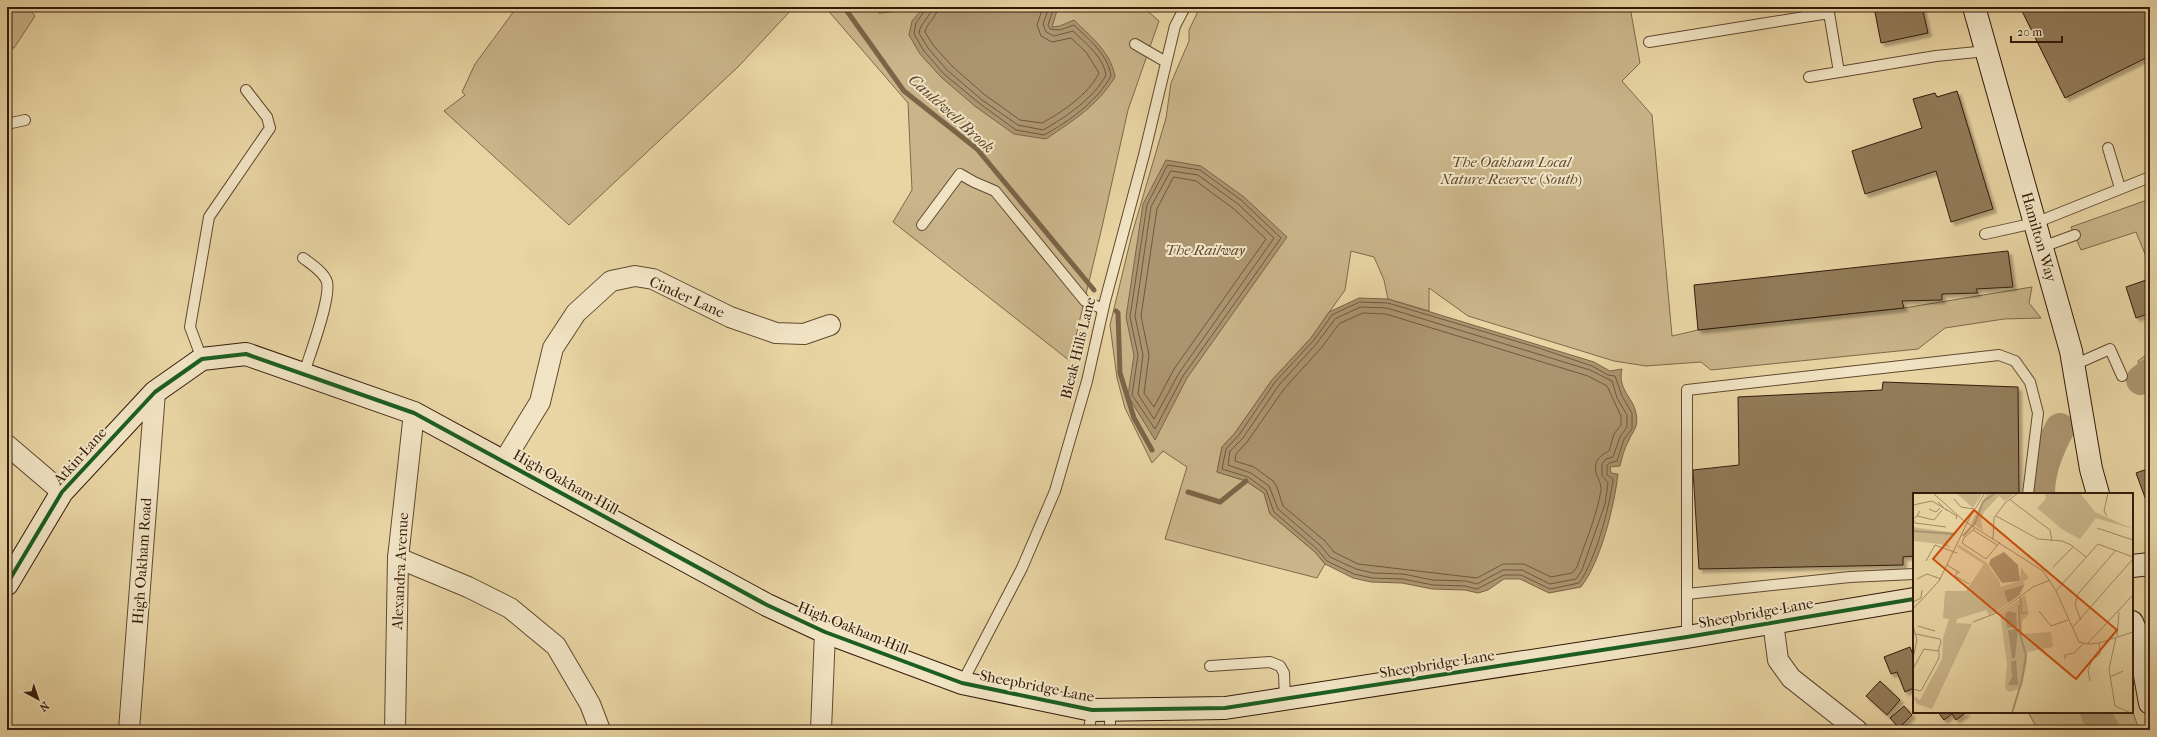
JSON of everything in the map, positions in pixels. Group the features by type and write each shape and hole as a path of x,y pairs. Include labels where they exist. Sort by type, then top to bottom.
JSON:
{"street":[{"name":"Hamilton Way","path":"1974,7 2074,365 2091,469 2098,493"},
{"name":"Cinder Lane","path":"504,462 540,402 553,348 576,313 612,281 635,276 653,279 730,317 776,332 804,334 830,325"},
{"name":"High Oakham Hill","path":"155,392 202,359 246,354 304,373 414,413 767,605 825,632 962,683"},
{"name":"Atkin Lane","path":"7,584 62,492 155,392"},
{"name":"High Oakham Road","path":"129,730 155,392"},
{"name":"Alexandra Avenue","path":"395,730 398,558 414,413"},
{"path":"7,445 62,492"},
{"name":"Hamilton Way","path":"2087,493 2091,469"},
{"path":"398,558 468,587 510,608 556,646 590,704 600,730"},
{"path":"2133,566 2150,564"},
{"name":"Sheepbridge Lane","path":"962,683 1100,720 1225,708 1687,637 1913,599"},
{"path":"1773,622 1778,660 1790,678 1857,730"},
{"path":"2133,624 2138,637 2148,696"},
{"path":"821,730 825,632"},
{"path":"2133,669 2148,696"}],"lane":[{"name":"Bleak Hills Lane","path":"962,683 1022,568 1055,490 1087,381 1103,308 1144,155 1175,26 1185,7"},
{"path":"1649,42 1829,13 1839,72"},
{"path":"1135,44 1166,62"},
{"path":"1809,78 1936,56 1987,51"},
{"path":"202,359 190,327 209,218 270,128 267,117 246,90"},
{"path":"7,124 25,120"},
{"path":"2108,148 2120,188"},
{"path":"922,225 960,174 974,182 996,191 1085,301 1103,308"},
{"path":"1985,234 2035,223 2150,177"},
{"path":"2042,247 2075,235"},
{"path":"303,258 320,272 327,283 325,303 304,373"},
{"path":"2074,365 2110,349 2122,376"},
{"path":"1687,637 1687,390 1999,355 2015,361 2030,382 2038,413 2028,493"},
{"path":"1687,594 1850,577 1913,574"},
{"path":"1210,666 1270,662 1280,666 1284,673 1285,699"}],"green space":[{"path":"7,7 27,7 35,16 14,48 7,48"},
{"path":"517,7 794,7 738,67 569,225 444,111 465,95 462,92 475,64"},
{"path":"825,7 1143,7 1159,21 1128,110 1070,361 893,222 912,190 908,103"},
{"name":"The Oakham Local Nature Reserve (South)","path":"1200,7 1630,7 1640,63 1622,81 1652,115 1672,336 1698,330 1904,308 2032,287 2029,303 2041,318 2004,319 1945,328 1918,349 1711,370 1701,362 1646,366 1614,361 1468,316 1429,288 1429,311 1388,299 1384,280 1374,257 1351,251 1345,290 1311,338 1272,380 1235,433 1222,447 1217,472 1246,481 1264,493 1270,514 1315,552 1325,564 1317,578 1165,539 1187,467 1163,451 1152,463 1125,408 1117,378 1110,325 1132,234 1166,118 1171,83 1189,41 1189,30"},
{"path":"2150,199 2150,266 2136,232 2081,250 2071,227"},
{"path":"2150,352 2150,395 2141,380 2138,361"},
{"path":"2133,712 2139,730 2038,730 2029,713"}],"water":[{"path":"874,7 896,7 891,12 879,13"},
{"path":"924,7 1058,7 1052,27 1060,26 1074,20 1105,52 1113,68 1115,77 1092,105 1076,119 1046,139 1014,134 976,107 941,77 920,54 909,35 912,21"},
{"name":"The Railway","path":"1166,160 1201,166 1244,197 1287,237 1187,378 1155,440 1128,396 1134,355 1126,317 1143,204"},
{"path":"1359,298 1388,299 1594,362 1610,371 1622,369 1621,376 1623,387 1634,407 1637,422 1625,448 1620,466 1610,467 1611,473 1618,474 1610,517 1595,563 1581,587 1549,593 1520,579 1504,579 1488,590 1478,593 1465,590 1432,589 1402,583 1371,582 1353,578 1325,564 1315,552 1270,514 1264,493 1246,481 1217,472 1222,447 1235,433 1272,380 1311,338 1329,312"}],"building":[{"path":"1874,7 1922,7 1928,33 1881,43"},
{"path":"2020,7 2150,7 2150,56 2065,98"},
{"path":"1957,91 1993,209 1951,222 1936,171 1865,194 1852,151 1922,128 1913,99 1935,93 1937,97"},
{"path":"2008,251 2013,287 1976,289 1978,293 1942,294 1942,300 1902,301 1904,308 1698,330 1694,285"},
{"path":"2149,279 2150,313 2136,318 2126,287"},
{"path":"1883,382 2018,387 2019,493 1913,493 1913,556 1903,557 1903,565 1699,569 1693,470 1739,465 1738,397 1882,390"},
{"path":"2150,468 2150,511 2136,473"},
{"path":"1910,647 1913,654 1913,688 1905,692 1897,672 1891,674 1884,657"},
{"path":"1880,681 1900,700 1887,715 1866,696"},
{"path":"1904,706 1912,715 1899,728 1890,718"},
{"path":"1939,713 1966,713 1956,720 1952,714 1944,720"}],"waterway":[{"name":"Cauldwell Brook","path":"844,7 904,91 977,149 1094,290"},
{"name":"Cauldwell Brook","path":"1116,311 1118,313 1120,373 1134,418 1152,450"},
{"path":"2141,380 2150,373"},
{"path":"2040,493 2043,468 2060,428"},
{"name":"Cauldwell Brook","path":"1188,492 1220,502 1246,481"},
{"path":"2096,713 2105,730"}],"cycle path":[{"path":"7,584 62,492 155,392 202,359 246,354 414,413 767,605 825,632 962,683 1092,710 1225,708 1687,637 1913,599"}]}
